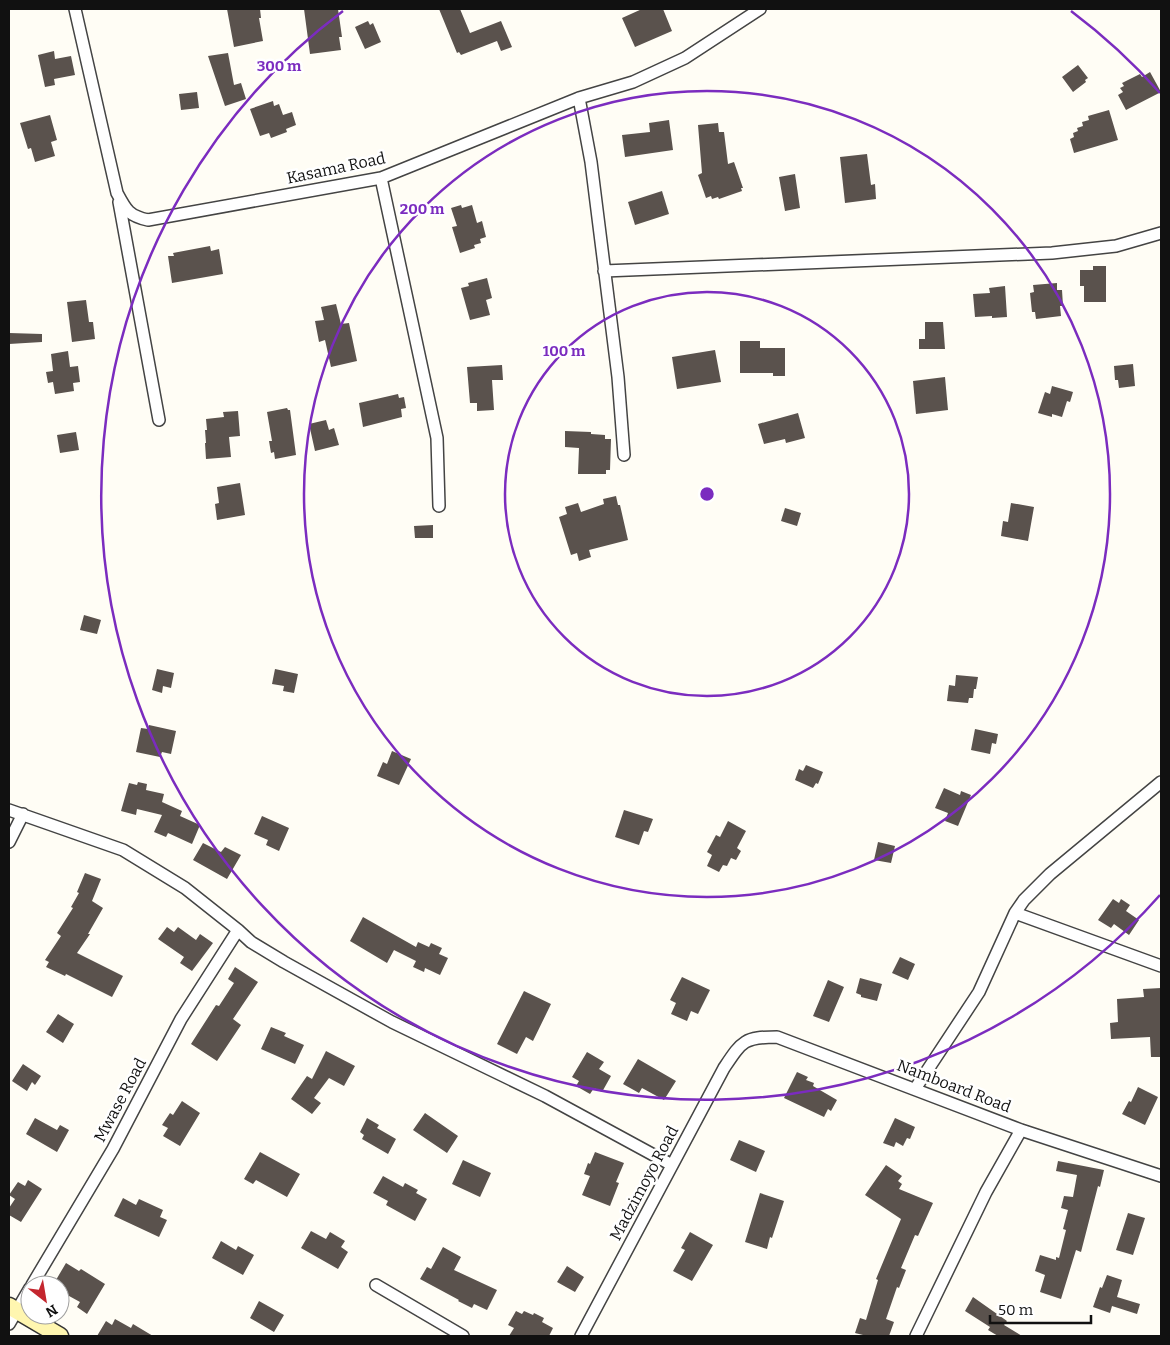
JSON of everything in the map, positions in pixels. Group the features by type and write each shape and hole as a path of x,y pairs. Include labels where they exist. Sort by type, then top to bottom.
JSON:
{"street":[{"name":"Kasama Road","path":"75,9 117,193 124,208 134,217 148,220 381,178 579,98 633,82 685,58 760,9"},
{"path":"579,98 591,162 618,377 624,455"},
{"path":"381,178 437,438 440,506"},
{"path":"117,193 159,420"},
{"path":"604,271 1052,253 1116,246 1161,233"},
{"path":"915,1089 979,992 1015,914 1024,900 1050,874 1161,782"},
{"path":"9,810 123,850 184,888 251,942 392,1022 545,1096 672,1165"},
{"path":"9,842 23,814"},
{"path":"1015,914 1161,966"},
{"name":"Mwase Road","path":"38,1275 113,1149 181,1018 238,930"},
{"name":"Namboard Road","path":"738,1047 747,1040 757,1037 777,1037 1022,1130 1161,1176"},
{"name":"Madzimoyo Road","path":"582,1336 724,1068 738,1047"},
{"path":"916,1336 986,1192 1022,1130"},
{"path":"376,1285 463,1336"},
{"name":"Mwase Road","path":"11,1313 20,1301"},
{"path":"11,1313 60,1336"}],"building":[{"path":"227,9 260,9 261,18 259,18 263,41 234,47"},
{"path":"304,9 338,9 342,37 339,37 341,50 310,54"},
{"path":"439,9 460,9 470,33 501,21 512,47 501,51 497,41 461,55 459,52 457,53"},
{"path":"642,9 663,9 672,31 635,47 622,18"},
{"path":"368,21 370,25 373,23 381,42 365,49 355,27"},
{"path":"54,51 55,59 71,56 75,75 54,79 55,85 45,87 38,55"},
{"path":"228,53 234,85 241,83 246,99 225,106 208,56"},
{"path":"1078,65 1088,78 1085,80 1086,82 1073,92 1062,77"},
{"path":"1150,72 1161,92 1126,110 1118,95 1123,92 1120,88 1124,86 1122,83 1140,74 1142,77"},
{"path":"197,92 199,108 181,110 179,94"},
{"path":"273,101 274,106 279,104 283,115 292,112 296,125 286,129 287,132 271,138 269,133 260,136 250,109"},
{"path":"1109,110 1118,140 1074,153 1070,139 1074,137 1073,133 1078,131 1077,128 1083,126 1082,122 1089,120 1088,116"},
{"path":"50,115 57,140 51,142 55,156 35,162 31,148 28,149 20,123"},
{"path":"669,120 673,150 625,157 622,135 650,132 649,123"},
{"path":"718,123 719,132 724,132 728,164 734,162 743,188 741,188 742,191 719,199 718,197 712,199 711,196 706,198 698,175 702,173 698,125"},
{"path":"867,154 871,185 875,184 876,199 845,203 840,157"},
{"path":"795,174 800,208 785,211 779,177"},
{"path":"662,191 669,214 635,225 628,202"},
{"path":"461,205 462,208 472,205 477,223 482,221 486,237 480,239 481,243 474,245 475,248 460,253 452,227 457,226 451,208"},
{"path":"210,246 211,251 219,249 223,274 172,283 168,256 174,256 173,253"},
{"path":"1093,266 1106,266 1106,302 1084,302 1084,286 1080,286 1080,270 1093,270"},
{"path":"487,278 492,298 486,300 490,315 470,320 461,288 469,286 468,283"},
{"path":"1057,283 1057,290 1062,290 1063,306 1060,306 1061,316 1036,319 1035,312 1032,312 1030,293 1034,292 1033,285"},
{"path":"1005,286 1007,317 975,317 973,294 990,293 989,288"},
{"path":"86,300 89,322 93,322 95,339 72,342 67,302"},
{"path":"336,304 341,324 349,323 357,361 331,367 325,340 319,342 315,321 324,320 321,307"},
{"path":"925,322 943,322 945,349 919,349 919,339 925,339"},
{"path":"9,333 42,334 42,342 9,344"},
{"path":"740,341 760,341 760,348 785,348 785,376 773,376 773,373 740,373"},
{"path":"715,350 721,382 677,389 672,357"},
{"path":"68,351 70,367 78,366 80,382 73,383 74,391 55,394 53,382 48,383 46,372 53,371 51,354"},
{"path":"1133,364 1135,386 1119,388 1118,380 1115,380 1114,366"},
{"path":"502,365 503,380 492,380 494,410 477,411 477,403 470,403 467,367"},
{"path":"945,377 948,410 916,414 913,381"},
{"path":"1052,386 1073,392 1070,402 1067,401 1062,417 1052,414 1052,417 1038,413 1045,392 1050,394"},
{"path":"398,394 399,398 404,397 406,408 401,409 402,417 363,427 359,403"},
{"path":"287,408 290,410 296,455 275,459 274,452 271,453 269,441 272,441 267,412"},
{"path":"238,411 240,436 229,437 231,457 206,459 206,419 224,417 223,412"},
{"path":"798,413 805,438 786,443 785,439 764,444 758,424"},
{"path":"326,420 329,430 334,428 339,445 315,451 309,424"},
{"path":"565,431 591,432 591,434 605,435 605,439 611,439 610,470 606,470 606,474 578,474 579,448 565,447"},
{"path":"76,432 79,450 60,453 57,435"},
{"path":"240,483 245,515 217,520 215,504 219,503 217,487"},
{"path":"616,496 628,540 589,550 591,557 579,561 577,553 571,555 559,517 567,514 565,507 578,503 581,512 604,504 603,499"},
{"path":"1011,503 1034,507 1028,541 1001,536 1003,521 1008,522"},
{"path":"785,508 801,513 797,526 781,521"},
{"path":"433,525 433,538 415,538 414,526"},
{"path":"84,615 101,620 97,634 80,630"},
{"path":"157,669 174,673 171,688 163,686 162,693 152,690"},
{"path":"275,669 298,674 294,693 283,691 284,686 272,684"},
{"path":"956,675 978,677 973,698 969,698 968,703 947,701 949,685 955,686"},
{"path":"149,725 176,731 171,754 162,752 160,757 136,752 141,728 148,729"},
{"path":"975,729 998,734 996,744 992,743 990,754 971,750"},
{"path":"392,751 411,759 399,785 377,776 383,762 387,764"},
{"path":"806,765 823,772 818,784 816,783 813,788 795,780 799,769 803,771"},
{"path":"138,782 147,784 146,790 164,794 162,802 182,811 180,816 200,825 192,844 168,833 166,837 154,832 162,815 137,809 136,815 121,811 129,783 137,785"},
{"path":"944,788 960,795 961,791 971,795 958,826 945,821 948,813 935,808"},
{"path":"624,810 653,819 648,832 644,831 639,845 615,837"},
{"path":"262,816 289,828 279,851 266,845 268,840 254,834"},
{"path":"728,821 746,831 737,848 741,851 736,860 731,858 727,866 723,865 719,872 707,866 712,855 707,852 716,835 720,837"},
{"path":"878,842 895,846 891,863 874,860"},
{"path":"203,843 221,852 225,847 241,855 227,879 193,860"},
{"path":"85,873 101,879 92,901 103,908 88,934 90,934 77,953 123,976 112,997 66,974 65,976 46,967 49,962 45,960 61,936 57,933 73,908 71,907 79,893 77,892"},
{"path":"1113,899 1119,903 1121,899 1130,905 1126,911 1139,920 1129,935 1114,924 1111,928 1098,920"},
{"path":"363,917 416,947 418,942 429,947 431,943 442,948 439,954 448,958 440,975 425,968 424,972 413,967 416,961 394,950 387,963 350,941"},
{"path":"167,927 174,932 178,927 196,940 200,934 213,943 192,971 180,963 184,957 158,939"},
{"path":"900,957 915,964 908,980 892,973"},
{"path":"235,967 258,982 233,1019 241,1025 217,1061 191,1044 216,1005 219,1006 234,983 228,979"},
{"path":"682,977 710,990 698,1014 691,1011 687,1021 671,1014 676,1003 670,1000"},
{"path":"860,978 882,984 877,1001 861,997 861,995 856,993"},
{"path":"828,980 844,987 829,1022 813,1016"},
{"path":"1161,988 1161,1057 1151,1057 1150,1037 1111,1039 1110,1023 1118,1022 1117,999 1144,997 1143,989"},
{"path":"524,991 551,1004 533,1041 526,1037 517,1054 497,1044"},
{"path":"58,1014 74,1024 63,1043 46,1032"},
{"path":"271,1027 286,1033 284,1036 304,1045 295,1064 261,1049"},
{"path":"326,1051 355,1066 344,1086 329,1078 314,1098 321,1103 312,1114 291,1099 307,1076 312,1079"},
{"path":"587,1052 604,1062 599,1069 611,1076 602,1092 594,1088 590,1094 576,1086 579,1081 572,1077"},
{"path":"638,1059 676,1081 664,1100 642,1088 639,1093 623,1084"},
{"path":"23,1064 41,1076 35,1085 32,1082 27,1091 12,1081"},
{"path":"797,1072 808,1077 806,1080 814,1083 813,1086 837,1100 831,1111 828,1109 824,1117 784,1098"},
{"path":"1138,1087 1158,1097 1145,1125 1122,1114 1129,1101 1131,1102"},
{"path":"182,1101 200,1113 180,1146 163,1136 168,1128 162,1125 170,1113 173,1115"},
{"path":"425,1113 458,1136 447,1153 413,1130"},
{"path":"35,1118 57,1130 60,1125 69,1130 57,1152 26,1134"},
{"path":"367,1118 379,1125 377,1128 396,1139 388,1154 362,1139 364,1135 360,1132"},
{"path":"895,1118 915,1127 910,1139 907,1138 903,1146 896,1142 894,1147 883,1143"},
{"path":"739,1140 765,1151 756,1172 730,1160"},
{"path":"260,1152 300,1174 287,1197 256,1180 253,1184 244,1179"},
{"path":"595,1152 624,1163 616,1182 619,1183 610,1206 582,1195 590,1176 584,1174"},
{"path":"463,1160 491,1173 480,1197 452,1184"},
{"path":"1058,1161 1104,1170 1081,1252 1076,1250 1061,1299 1040,1292 1045,1275 1035,1271 1040,1255 1056,1260 1056,1257 1059,1258 1066,1230 1063,1229 1068,1210 1061,1208 1064,1196 1073,1197 1077,1175 1056,1171"},
{"path":"886,1165 902,1176 898,1181 902,1184 899,1189 933,1203 918,1236 915,1235 901,1268 906,1270 899,1288 897,1287 886,1319 894,1322 889,1336 867,1336 855,1333 860,1318 866,1320 878,1280 876,1279 901,1219 865,1195"},
{"path":"383,1176 403,1187 405,1183 418,1190 416,1193 427,1199 415,1221 386,1205 388,1201 373,1193"},
{"path":"28,1180 42,1189 21,1222 9,1215 9,1208 15,1199 9,1195 18,1182 25,1186"},
{"path":"760,1193 784,1201 767,1249 745,1242"},
{"path":"123,1198 136,1205 139,1199 163,1210 160,1217 167,1220 159,1237 114,1216"},
{"path":"1128,1213 1145,1218 1133,1255 1116,1250"},
{"path":"311,1231 326,1239 330,1232 345,1241 341,1247 348,1252 338,1269 301,1248"},
{"path":"690,1232 713,1245 692,1281 673,1271 685,1250 681,1248"},
{"path":"221,1241 236,1250 238,1246 254,1255 243,1275 212,1258"},
{"path":"443,1247 461,1257 454,1270 497,1290 487,1310 474,1304 472,1308 420,1279 427,1267 431,1269"},
{"path":"66,1263 79,1271 81,1269 105,1284 87,1314 77,1307 80,1302 70,1296 70,1275 59,1275"},
{"path":"567,1266 584,1277 575,1292 557,1282"},
{"path":"1107,1275 1122,1280 1117,1297 1140,1304 1137,1314 1112,1306 1110,1313 1093,1307 1100,1287 1102,1288"},
{"path":"973,1297 1007,1321 1004,1325 1022,1336 998,1336 988,1330 990,1327 965,1311"},
{"path":"259,1301 284,1315 274,1332 250,1318"},
{"path":"516,1311 522,1314 524,1311 533,1315 534,1313 544,1318 542,1322 553,1328 549,1336 509,1336 514,1328 508,1325"},
{"path":"115,1319 131,1328 133,1324 153,1336 97,1336 106,1321 112,1325"}]}
